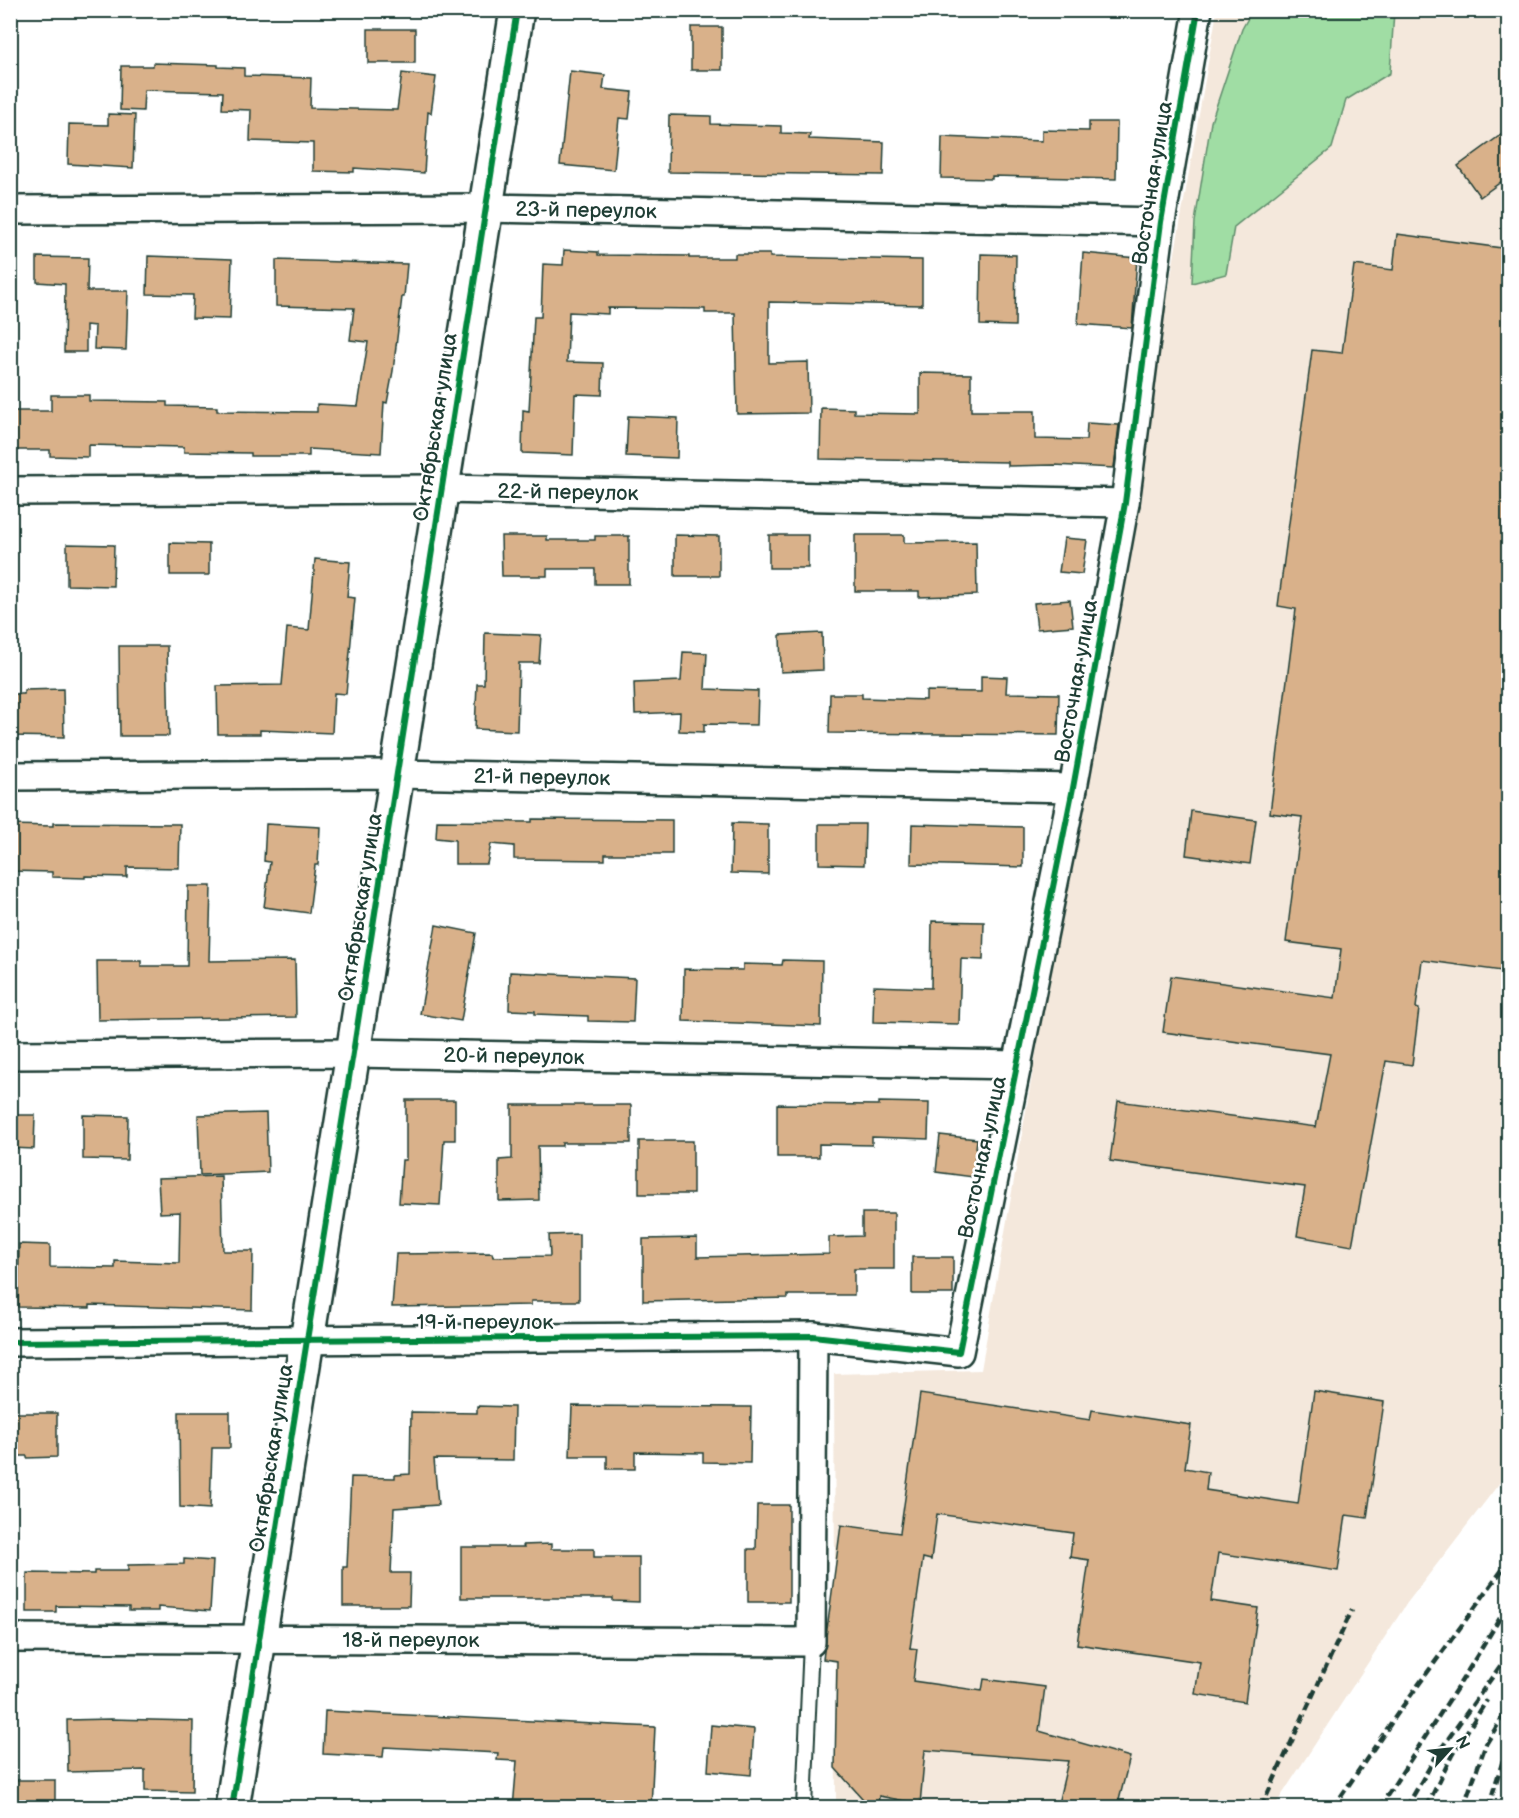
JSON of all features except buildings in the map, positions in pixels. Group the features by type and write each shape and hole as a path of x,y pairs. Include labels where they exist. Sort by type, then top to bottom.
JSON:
{"street":[{"name":"Октябрьская улица","path":"232,1808 517,10"},
{"name":"Восточная улица","path":"959,1352 1073,788 1125,503 1161,222 1198,10"},
{"name":"23-й переулок","path":"10,210 486,208 1161,222"},
{"name":"22-й переулок","path":"10,491 441,489 1125,503"},
{"name":"21-й переулок","path":"10,776 397,774 1073,788"},
{"name":"20-й переулок","path":"10,1055 353,1053 1018,1065"},
{"name":"19-й переулок","path":"10,1342 813,1336 959,1352"},
{"path":"810,1642 813,1336"},
{"name":"18-й переулок","path":"10,1638 810,1642"}],"lane":[{"path":"804,1808 810,1642"}],"shaded area":[{"path":"1217,11 1508,11 1508,1472 1407,1603 1274,1807 836,1807 834,1374 981,1370"}],"green space":[{"path":"1252,11 1394,11 1390,73 1346,100 1332,148 1234,227 1226,274 1192,283 1195,222 1211,122 1242,29"}],"railway":[{"path":"1333,1808 1400,1710 1508,1562"},
{"path":"1379,1808 1508,1605"},
{"path":"1261,1808 1352,1610"},
{"path":"1406,1808 1438,1753 1508,1655"},
{"path":"1426,1808 1452,1755 1487,1700"},
{"path":"1463,1808 1486,1744 1508,1708"},
{"path":"1488,1808 1508,1750"}],"cycle path":[{"path":"232,1808 517,10"},
{"path":"10,1342 813,1336 959,1352 1073,788 1125,503 1161,222 1198,10"}]}
